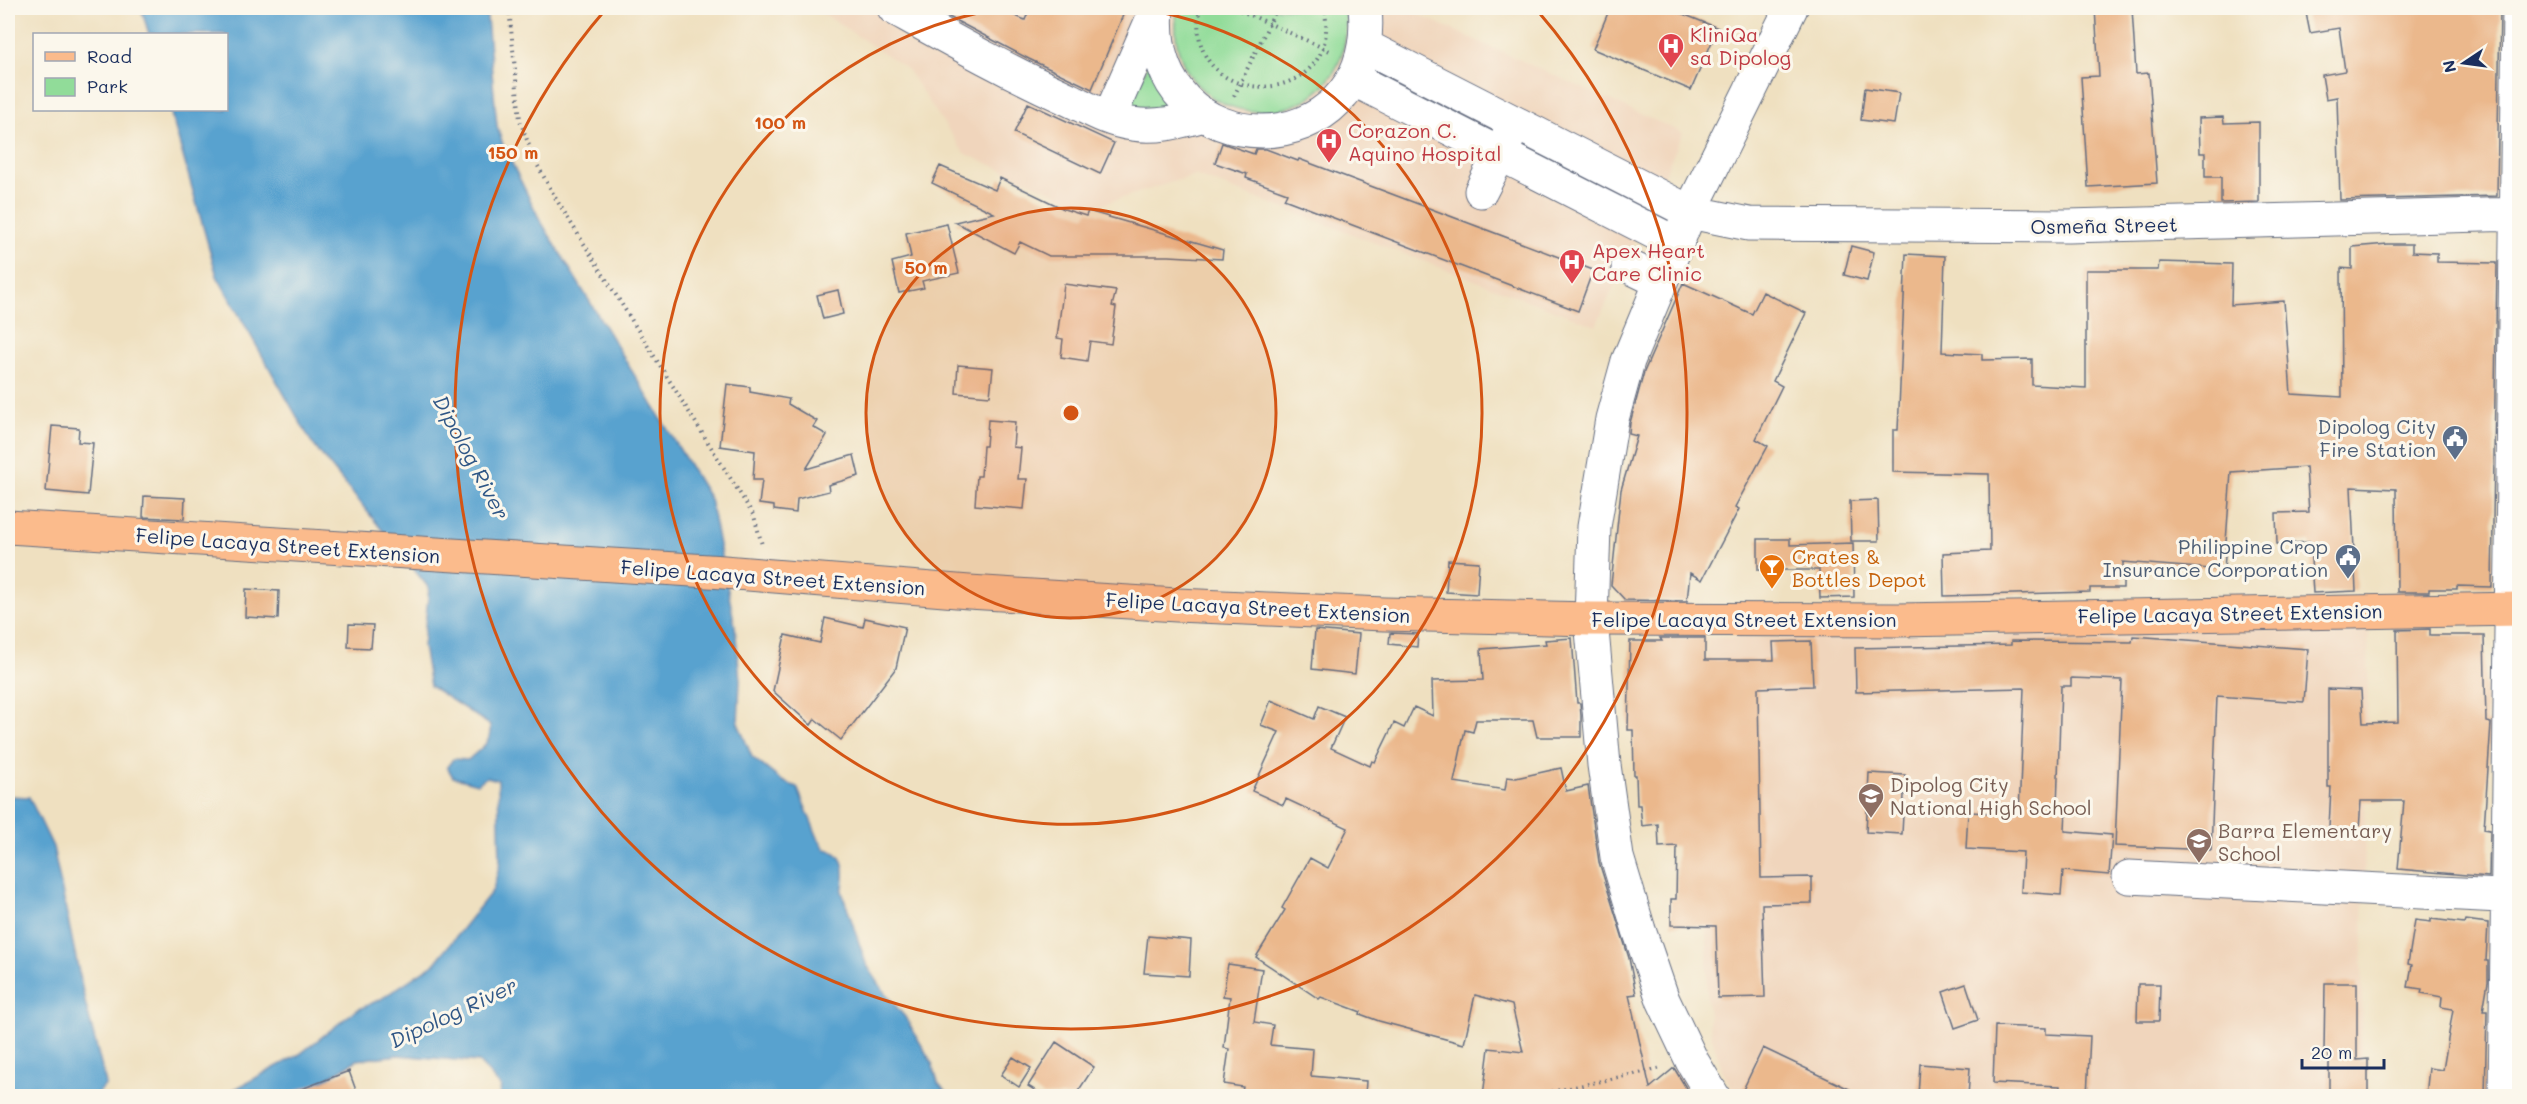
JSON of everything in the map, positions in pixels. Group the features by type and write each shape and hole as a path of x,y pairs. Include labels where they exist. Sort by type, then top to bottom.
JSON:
{"main road":[{"name":"Felipe Lacaya Street Extension","path":"8,527 730,572 969,592 1177,605 1384,614 1591,619 1898,620 2515,609"}],"street":[{"path":"894,8 995,65 1109,118 1148,126 1175,123 1218,108"},
{"path":"1109,118 1157,8"},
{"path":"1157,8 1155,27 1158,48 1164,68 1174,86 1188,102 1218,108"},
{"path":"1218,108 1223,125 1244,131 1265,132 1296,126 1330,114 1345,91 1365,8"},
{"path":"1713,1096 1692,1061 1664,1000 1639,930 1617,857 1604,765 1591,619 1594,526 1612,419 1628,361 1690,212 1791,8"},
{"path":"2505,1096 2513,896 2518,8"},
{"path":"1351,60 1499,154 1677,244"},
{"name":"Osmeña Street","path":"1351,60 1515,123 1690,212 1749,224 2068,226 2518,214"},
{"path":"1481,191 1515,123"},
{"path":"1628,266 1661,282"},
{"path":"2129,877 2513,896"}],"path":[{"path":"509,8 520,120 533,157 556,200 754,516 760,530 762,575"},
{"path":"1200,8 1198,29 1203,48 1221,73 1248,87 1270,88 1290,82 1308,69 1322,46 1326,31 1324,8"},
{"path":"1235,8 1351,60"},
{"path":"1218,108 1240,84 1277,8"},
{"path":"1546,1093 1692,1061"}],"shaded area":[{"name":"Corazon C. Aquino Hospital","path":"815,8 1415,8 1417,14 1683,133 1596,326 1195,175 1090,208 964,153 906,68"},
{"path":"2369,624 2360,1096 1736,1096 1722,1069 1711,1034 1707,1000 1707,638"}],"green space":[{"path":"1177,8 1345,8 1342,54 1323,86 1294,105 1260,112 1226,105 1198,85 1179,53"},
{"path":"1150,58 1184,110 1137,109 1132,102"}],"water":[{"name":"Dipolog River","path":"141,8 486,8 497,126 503,145 540,220 710,499 735,626 740,680 738,723 752,757 782,781 797,787 818,838 825,849 838,855 841,860 844,872 842,892 866,964 887,996 905,1017 932,1063 938,1083 950,1096 499,1096 501,1087 479,1062 398,1055 357,1060 298,1096 222,1096 300,1054 355,1011 381,999 435,963 493,890 500,863 498,780 487,777 477,784 453,777 447,767 453,759 468,760 481,748 489,737 490,725 430,686 423,646 429,588 312,443 217,276 170,111 228,111 228,33 149,33"},
{"path":"8,796 29,797 53,847 85,1002 106,1084 96,1096 8,1096"}],"building":[{"path":"932,8 996,8 1025,20 1030,8 1126,8 1092,89"},
{"name":"KliniQa sa Dipolog","path":"1610,8 1668,8 1718,28 1691,90 1593,49"},
{"path":"2095,8 2132,8 2136,74 2149,73 2157,183 2088,187 2081,77 2099,76"},
{"path":"2305,8 2500,8 2497,196 2340,200 2337,97 2326,99 2322,75 2345,71 2339,28 2310,33"},
{"path":"1865,88 1899,93 1894,124 1861,120"},
{"path":"1028,103 1114,143 1100,174 1014,133"},
{"path":"2223,117 2224,123 2259,122 2259,202 2221,203 2221,177 2205,177 2205,153 2200,153 2199,118"},
{"path":"1222,143 1254,154 1256,149 1266,149 1298,161 1299,159 1593,270 1578,311 1284,199 1287,193 1246,178 1247,174 1215,163"},
{"path":"940,166 995,190 1000,178 1064,209 1086,216 1088,211 1223,250 1222,259 1169,256 1049,256 1020,242 1014,253 955,222 994,213 932,183"},
{"path":"947,224 959,273 922,281 924,288 899,293 892,262 911,257 906,233"},
{"path":"2412,244 2412,252 2437,253 2437,262 2497,263 2492,587 2457,586 2457,589 2429,589 2429,592 2397,592 2396,489 2351,487 2356,591 2313,593 2310,542 2277,544 2276,513 2309,512 2306,467 2231,472 2224,570 2123,562 2123,588 2090,588 2090,592 1944,596 1943,553 1990,551 1989,474 1893,472 1893,430 1898,430 1906,254 1945,256 1942,352 1982,354 1982,360 2032,359 2032,385 2086,388 2086,270 2158,270 2159,262 2232,264 2231,305 2284,301 2291,394 2342,397 2341,268 2352,269 2352,247"},
{"path":"1851,246 1874,252 1867,281 1844,275"},
{"path":"1683,283 1752,314 1763,292 1806,313 1773,381 1782,386 1756,439 1768,446 1735,507 1739,509 1702,580 1690,573 1687,601 1625,600 1611,585 1621,490 1637,436 1629,434 1630,423 1644,372"},
{"path":"1064,284 1116,291 1112,306 1116,307 1111,344 1090,341 1087,361 1061,357 1063,339 1057,338"},
{"path":"838,290 843,314 823,319 817,295"},
{"path":"958,365 993,368 990,396 956,393"},
{"path":"727,384 750,387 750,392 789,399 788,404 817,421 813,427 827,435 806,469 854,455 859,476 828,485 829,491 797,499 796,513 774,510 774,506 759,504 762,480 753,480 755,451 720,446"},
{"path":"988,420 1015,422 1013,447 1021,448 1018,479 1027,479 1024,509 975,505 977,476 981,476"},
{"path":"52,426 79,428 78,442 93,443 88,495 46,491"},
{"path":"144,496 185,498 184,519 143,517"},
{"path":"1878,500 1879,541 1851,541 1850,501"},
{"path":"1758,539 1790,539 1790,545 1853,543 1854,597 1820,598 1819,570 1758,570"},
{"path":"1448,560 1479,562 1477,594 1446,592"},
{"path":"246,589 279,591 278,619 245,617"},
{"path":"825,618 863,627 865,618 905,627 896,668 841,740 815,719 811,725 773,691 785,635 820,643"},
{"path":"349,624 373,625 371,648 348,647"},
{"path":"2430,629 2430,635 2484,635 2486,722 2491,723 2484,829 2490,830 2489,877 2398,869 2404,801 2361,801 2359,830 2329,828 2331,787 2328,787 2328,689 2361,690 2363,723 2398,722 2397,630"},
{"path":"1315,630 1359,634 1355,674 1312,669"},
{"path":"1390,633 1418,634 1417,647 1389,644"},
{"path":"2133,636 2308,649 2304,702 2217,696 2211,850 2115,846 2122,680 2071,678 2071,686 2061,686 2057,808 2066,809 2065,831 2112,835 2109,875 2063,871 2061,895 2021,892 2023,852 1966,849 1968,812 2019,814 2024,688 1856,692 1855,648 2011,645 2011,641 2132,642"},
{"path":"1572,638 1577,703 1580,703 1581,737 1537,737 1533,720 1476,720 1473,732 1465,730 1454,782 1505,790 1507,777 1516,778 1561,768 1566,791 1588,786 1599,862 1629,958 1636,994 1629,995 1650,1088 1674,1068 1691,1096 1483,1096 1489,1048 1523,1052 1512,1005 1475,995 1464,1044 1379,1021 1321,997 1319,999 1256,957 1285,910 1282,908 1310,858 1328,868 1348,828 1286,799 1283,805 1252,791 1279,732 1261,725 1271,700 1314,719 1319,706 1345,717 1331,748 1370,766 1372,761 1375,762 1394,723 1404,728 1414,707 1433,716 1432,681 1483,680 1481,649 1546,644 1545,640"},
{"path":"1660,638 1705,638 1705,660 1774,660 1773,642 1811,641 1813,686 1758,688 1761,878 1812,877 1812,903 1762,904 1765,997 1718,998 1716,926 1671,925 1671,899 1676,899 1677,846 1659,847 1658,824 1642,826 1640,805 1637,805 1636,775 1634,775 1633,730 1628,730 1630,641 1662,641"},
{"path":"1869,773 1905,775 1902,834 1866,832"},
{"path":"2431,919 2488,923 2486,961 2488,961 2488,982 2483,1011 2487,1011 2485,1096 2426,1096 2429,1068 2443,1070 2453,1009 2441,1007 2442,997 2421,993 2422,989 2408,987 2412,965 2408,964 2415,920 2431,922"},
{"path":"1148,936 1191,940 1189,976 1144,973"},
{"path":"1228,964 1262,969 1254,1022 1273,1025 1270,1045 1313,1049 1311,1076 1366,1081 1365,1096 1241,1096 1243,1087 1224,1084 1229,1049 1224,1048 1230,997 1223,996"},
{"path":"2325,983 2357,983 2357,1060 2368,1059 2368,1096 2329,1096 2329,1052 2324,1052"},
{"path":"1966,984 1978,1020 1955,1028 1943,992"},
{"path":"2138,984 2160,984 2159,1021 2137,1021"},
{"path":"1995,1026 2046,1028 2046,1034 2090,1036 2087,1096 2060,1096 2060,1086 1993,1083"},
{"path":"1056,1042 1094,1067 1075,1096 1044,1096 1028,1086"},
{"path":"1763,1048 1864,1096 1740,1096"},
{"path":"1013,1057 1031,1068 1019,1087 1001,1075"},
{"path":"1920,1064 1970,1068 1968,1096 1918,1096"},
{"path":"349,1071 358,1096 288,1096 288,1094"}],"place":[{"name":"KliniQa sa Dipolog","path":"1671,69"},
{"name":"Corazon C. Aquino Hospital","path":"1329,164"},
{"name":"Apex Heart Care Clinic","path":"1572,285"},
{"name":"Dipolog City Fire Station","path":"2455,461"},
{"name":"Philippine Crop Insurance Corporation","path":"2348,580"},
{"name":"Crates & Bottles Depot","path":"1772,590"},
{"name":"Dipolog City National High School","path":"1871,819"},
{"name":"Barra Elementary School","path":"2199,864"}]}
